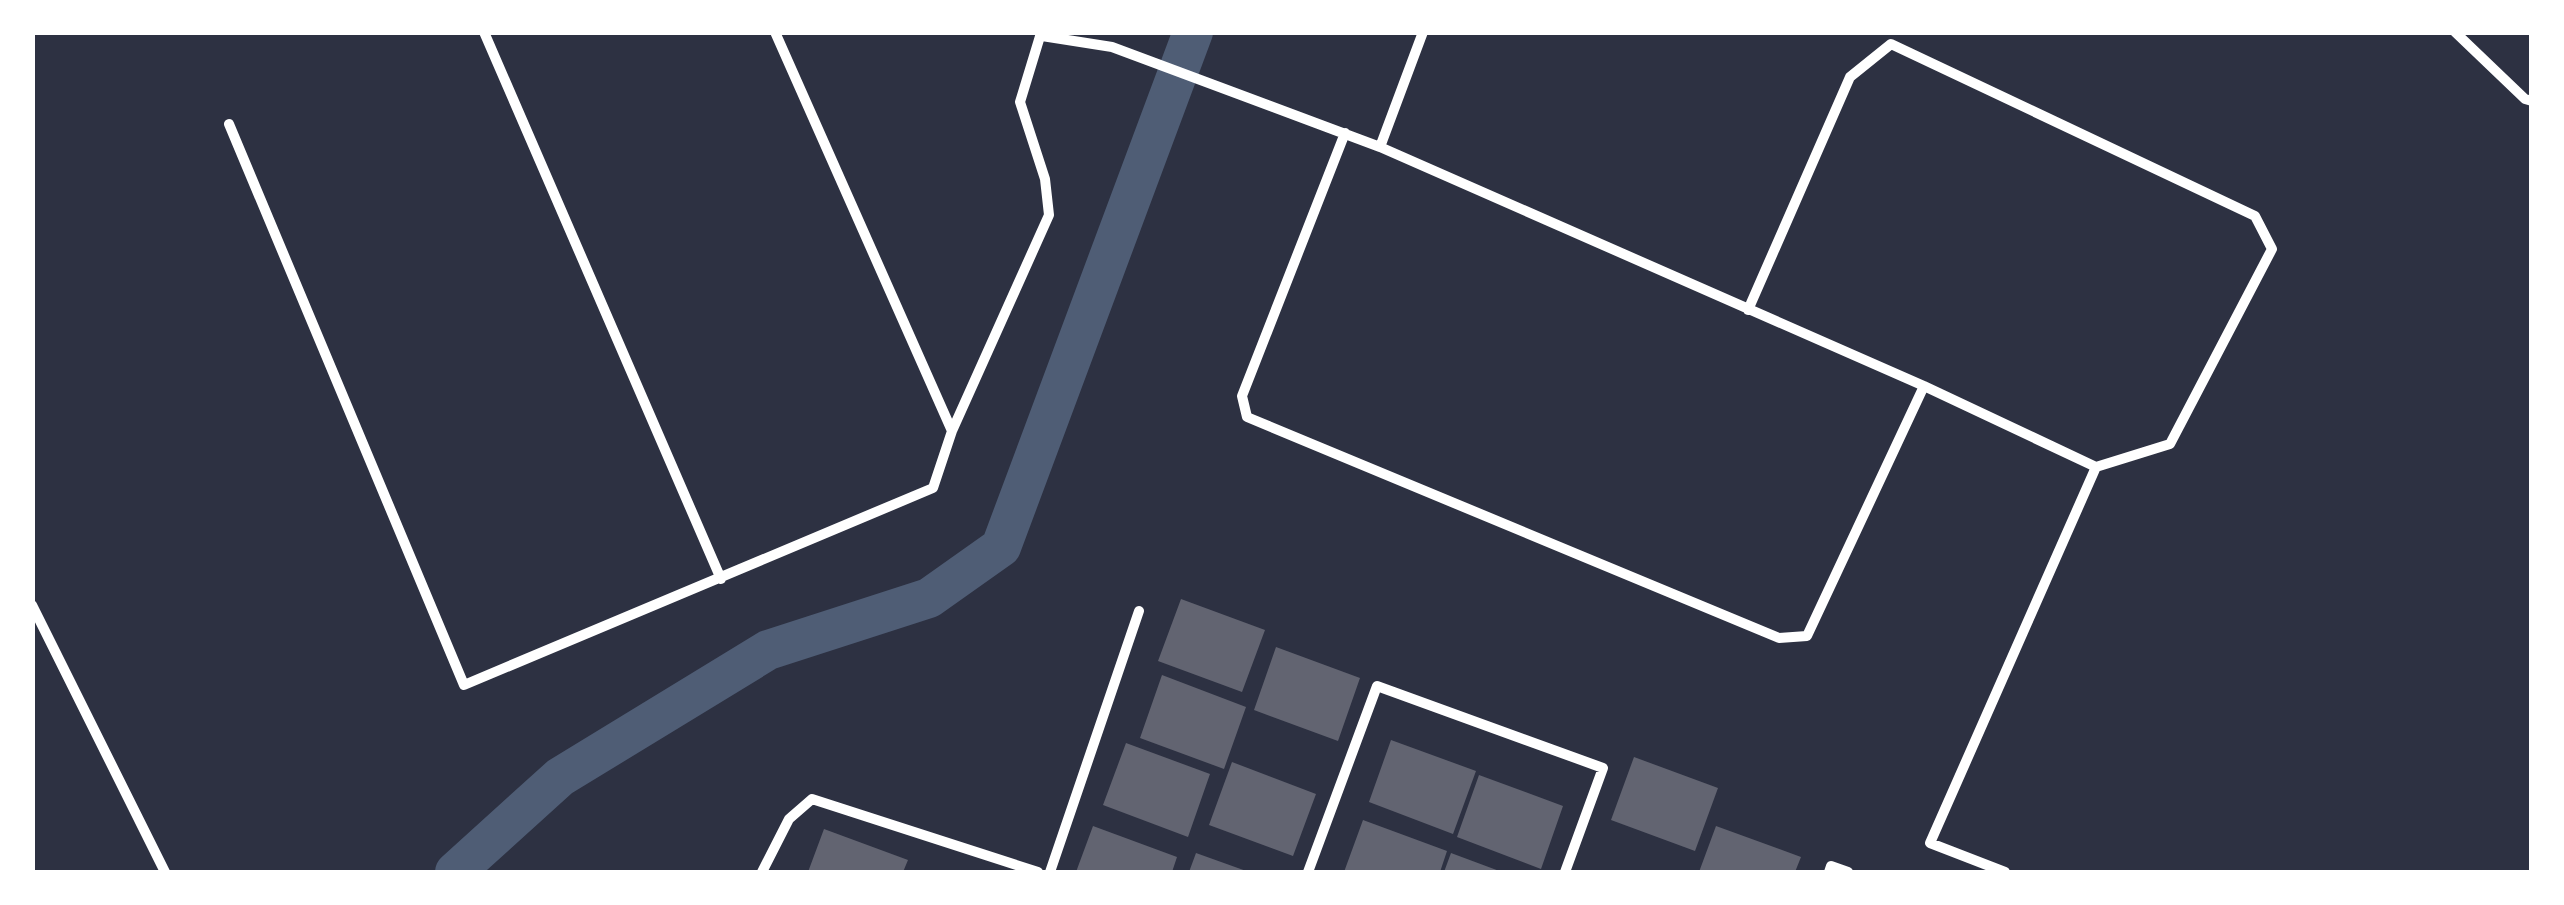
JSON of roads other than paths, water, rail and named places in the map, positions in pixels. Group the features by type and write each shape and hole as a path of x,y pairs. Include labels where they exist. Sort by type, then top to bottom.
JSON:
{"street":[{"path":"484,32 720,579"},
{"path":"775,32 952,431"},
{"path":"1380,147 1424,32"},
{"path":"2454,32 2525,99 2532,101"},
{"path":"228,124 464,685 932,488 952,431 1049,215 1045,179 1020,102 1041,34 1112,46 1380,147 1748,310 1924,386 2096,466 2170,444 2272,248 2254,216 1891,44 1850,76 1748,310"},
{"path":"1345,133 1242,396 1247,417 1779,638 1807,636 1924,386"},
{"path":"2005,872 1930,844 2096,466"},
{"path":"32,605 165,872"},
{"path":"1050,872 1139,611"},
{"path":"1308,872 1378,686 1603,768 1565,872"},
{"path":"762,872 790,819 812,800 1038,872"},
{"path":"1829,872 1831,866 1848,872"}],"waterway":[{"path":"455,872 560,777 768,650 929,598 1001,547 1193,32"}]}
